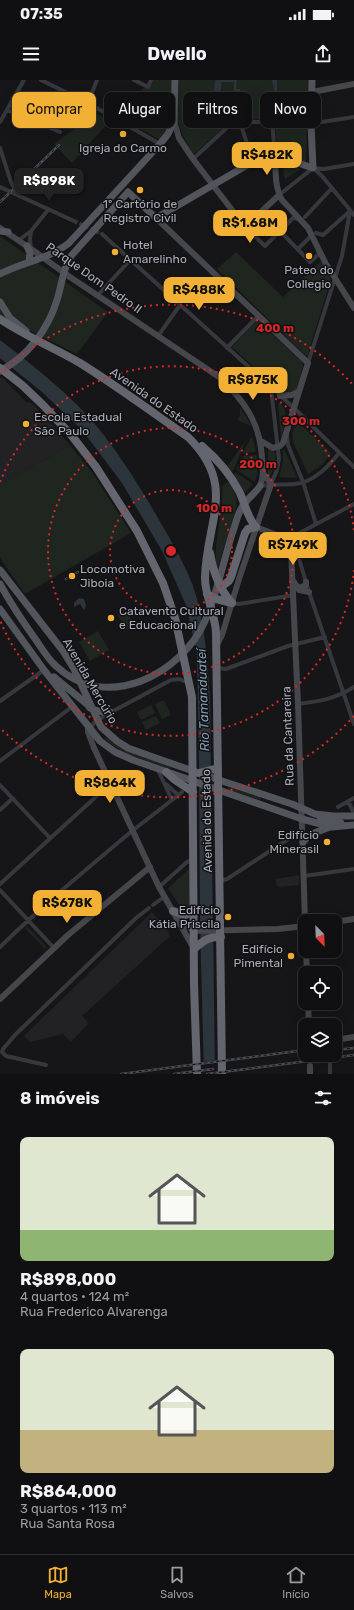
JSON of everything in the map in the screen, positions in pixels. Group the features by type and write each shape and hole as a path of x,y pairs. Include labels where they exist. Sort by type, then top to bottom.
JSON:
{"highway":[{"name":"Avenida do Estado","path":"0,319 19,331 93,371 188,437 204,454 211,468 216,487 216,509 205,579 207,594 215,625 216,647 215,789 220,881 219,933 222,1074"},
{"name":"Avenida do Estado","path":"0,368 22,386 72,436 96,467 137,531 163,583 173,611 190,683 196,772 192,792 194,910 196,931 197,1074"},
{"path":"188,437 206,450 234,481 242,506 256,527 248,529 244,532 229,582 220,587"},
{"path":"209,548 213,567 220,587 232,602"},
{"path":"207,594 216,599 232,602"},
{"path":"166,772 192,792"},
{"path":"196,772 215,774"},
{"path":"173,911 185,915 194,910"},
{"path":"196,947 210,937 219,933"}],"main road":[{"path":"175,80 175,92"},
{"path":"312,80 312,92"},
{"path":"0,274 28,262 43,258 56,252 69,243 160,144 171,128"},
{"path":"128,192 156,218 268,153 275,154 313,168 311,128"},
{"path":"0,371 23,355 40,335 53,312 65,265 78,246 128,192 128,184 133,173"},
{"path":"25,244 30,253 28,262"},
{"name":"Avenida do Estado","path":"0,302 16,324 45,344"},
{"path":"0,584 12,605 48,658 65,674 84,683 105,688 125,686 151,678 183,654 205,621 242,506 260,486"},
{"name":"Avenida Mercúrio","path":"0,570 9,584 42,624 69,661 93,711 108,734 128,748 196,772"},
{"path":"0,575 4,581 9,584"},
{"path":"0,610 22,600"},
{"name":"Avenida Mercúrio","path":"0,610 89,729 100,741 115,752 166,772 302,819 332,826"},
{"path":"44,670 88,705 93,711 110,712"},
{"path":"215,774 301,807 327,820 354,825"},
{"path":"315,814 354,815"},
{"path":"303,838 332,826 354,825"}],"street":[{"path":"0,122 24,80"},
{"path":"41,80 66,92"},
{"path":"92,92 97,80"},
{"path":"134,80 148,87 151,80"},
{"path":"312,92 354,84"},
{"path":"96,108 160,144"},
{"path":"7,110 60,132"},
{"path":"321,122 354,117"},
{"path":"252,122 272,122 276,177 279,195 308,228 326,264 354,308"},
{"path":"175,124 179,138 193,159 245,227 264,246 295,216 311,235 319,254 310,262 280,231"},
{"path":"193,159 225,128"},
{"path":"242,128 253,162"},
{"path":"0,148 11,182 19,196"},
{"path":"245,227 279,195 313,168 324,169 354,164"},
{"path":"313,168 322,176 354,215"},
{"path":"0,187 74,221"},
{"path":"305,217 332,188"},
{"path":"25,244 31,231 48,210"},
{"path":"261,441 273,448 278,447 283,443 287,434 299,391 342,256 350,211"},
{"path":"316,233 323,234 350,211"},
{"path":"156,218 308,362"},
{"name":"Parque Dom Pedro II","path":"0,228 219,377 231,388 250,412 261,441 263,473 260,486"},
{"path":"25,244 30,241 31,231"},
{"path":"102,234 294,408 354,467"},
{"path":"298,249 310,237"},
{"path":"98,295 131,260"},
{"path":"158,336 180,305"},
{"path":"228,348 258,316"},
{"path":"216,647 222,635 256,527 278,465 278,447 271,388"},
{"path":"280,396 292,395 299,391"},
{"path":"287,434 288,445 303,482 316,524"},
{"path":"260,486 303,482 320,473 339,453"},
{"path":"263,473 271,484"},
{"path":"256,527 287,538 294,536 354,504"},
{"path":"278,535 294,549 299,558 309,592 354,724"},
{"path":"294,536 294,549"},
{"name":"Rua da Cantareira","path":"294,549 292,559 294,580 305,914"},
{"path":"292,559 296,557 299,558"},
{"path":"294,580 299,588 306,585 306,582"},
{"path":"294,580 298,589 301,591"},
{"path":"232,602 239,604 294,595 301,591 309,592"},
{"path":"216,668 226,668 296,644 325,637"},
{"path":"0,701 44,670"},
{"path":"190,683 179,679 171,680 110,712 98,720 89,729 110,784 159,888 196,947"},
{"path":"298,704 328,700 344,694 354,687"},
{"path":"0,761 73,706"},
{"path":"158,768 172,800"},
{"path":"0,884 110,784"},
{"path":"0,947 28,920 133,831 180,794 165,784"},
{"path":"0,785 50,838"},
{"path":"0,810 13,798"},
{"path":"338,807 354,798"},
{"path":"348,801 354,815"},
{"path":"220,881 227,880 296,834 303,838"},
{"path":"159,888 187,862 193,860"},
{"path":"0,998 54,948 150,867"},
{"path":"304,876 354,868"},
{"path":"0,890 54,948"},
{"path":"154,905 164,896"},
{"path":"46,1065 6,1056 2,1052 3,1049 15,1035 136,918 149,908"},
{"path":"173,911 184,924 196,931 219,933 298,927"},
{"path":"342,921 354,919"},
{"path":"342,1039 354,1037"},
{"path":"330,1064 330,1074"},
{"path":"310,1066 310,1074"}],"shaded area":[{"path":"153,80 172,80 171,92 141,92 143,88 149,88"},
{"path":"179,80 308,80 308,92 260,92 260,119 252,120 252,92 183,92 183,128 223,128 194,154 183,136 178,121"},
{"path":"96,113 104,118 104,128 72,163 54,144 76,128 96,128"},
{"path":"139,128 168,128 160,140"},
{"path":"275,128 307,128 306,162 278,153"},
{"path":"282,163 299,168 299,170 285,179"},
{"path":"0,236 108,312 77,354 0,316"},
{"path":"236,252 283,297 321,261 331,279 307,357 217,269"},
{"path":"257,320 302,362 303,367 297,388 292,392 281,392 232,347"},
{"name":"Escola Estadual São Paulo","path":"2,377 26,402 32,403 70,445 3,483 0,478 0,378"},
{"path":"278,403 282,405 286,413 281,438"},
{"path":"240,406 251,426 237,420 240,415"},
{"path":"297,421 331,453 322,465 308,474 293,442 292,433"},
{"path":"251,437 253,439 256,452 243,453"},
{"path":"246,440 234,469 231,473 226,468"},
{"path":"70,445 92,472 131,533 25,594 0,558 0,478 3,483"},
{"path":"268,448 276,453 275,466 270,477 268,475"},
{"path":"284,449 297,477 296,478 279,477 283,462"},
{"path":"257,455 257,474 255,482 236,469 243,456"},
{"path":"235,472 253,484 245,493 234,475"},
{"path":"229,481 236,494 236,509 217,570 216,549 222,486"},
{"path":"125,609 135,625 127,630 117,614"},
{"path":"98,631 109,650 90,661 79,642"},
{"path":"164,700 171,715 162,719 155,704"},
{"path":"151,705 155,713 141,720 137,712"},
{"path":"156,716 160,723 146,730 142,722"},
{"path":"106,737 124,749 171,767 170,769 123,752 104,739"},
{"path":"228,787 261,798 260,800 227,789"},
{"path":"189,869 189,908 184,909 181,908 168,888"},
{"path":"299,875 299,885 278,887 275,879"},
{"path":"152,912 167,929 170,936 82,1016 89,1023 71,1042 63,1034 30,1042 24,1036"},
{"path":"28,927 46,946 45,949 25,928"}],"water":[{"path":"237,80 236,89 240,89 240,92 234,92 234,82 221,82 221,92 213,92 215,81"},
{"path":"272,80 277,80 277,92 275,92"},
{"name":"Rio Tamanduateí","path":"0,340 65,393 108,440 148,500 168,535 184,565 196,596 205,642 210,701 215,1074 204,1074 200,923 197,653 186,605 162,551 122,483 82,430 42,392 0,358"},
{"path":"79,598 84,599 86,606 84,610 80,604 74,607 74,603"}],"pier":[{"path":"217,1060 217,1074 202,1074 202,1062"}],"tunnel":[{"path":"74,221 102,234"}],"railway":[{"path":"0,202 59,145"},
{"path":"66,579 78,572"},
{"path":"342,1049 354,1048"},
{"path":"121,1074 298,1051"},
{"path":"207,1074 354,1055"},
{"path":"174,1074 213,1069"}],"place":[{"name":"Igreja do Carmo","path":"123,134"},
{"name":"1º Cartório de Registro Civil","path":"140,190"},
{"name":"Hotel Amarelinho","path":"115,252"},
{"name":"Pateo do Collegio","path":"309,256"},
{"name":"Escola Estadual São Paulo","path":"26,424"},
{"name":"Locomotiva Jiboia","path":"72,576"},
{"name":"Catavento Cultural e Educacional","path":"111,618"},
{"name":"Edifício Minerasil","path":"327,842"},
{"name":"Edifício Kátia Priscila","path":"228,917"},
{"name":"Edifício Pimental","path":"291,956"}]}
